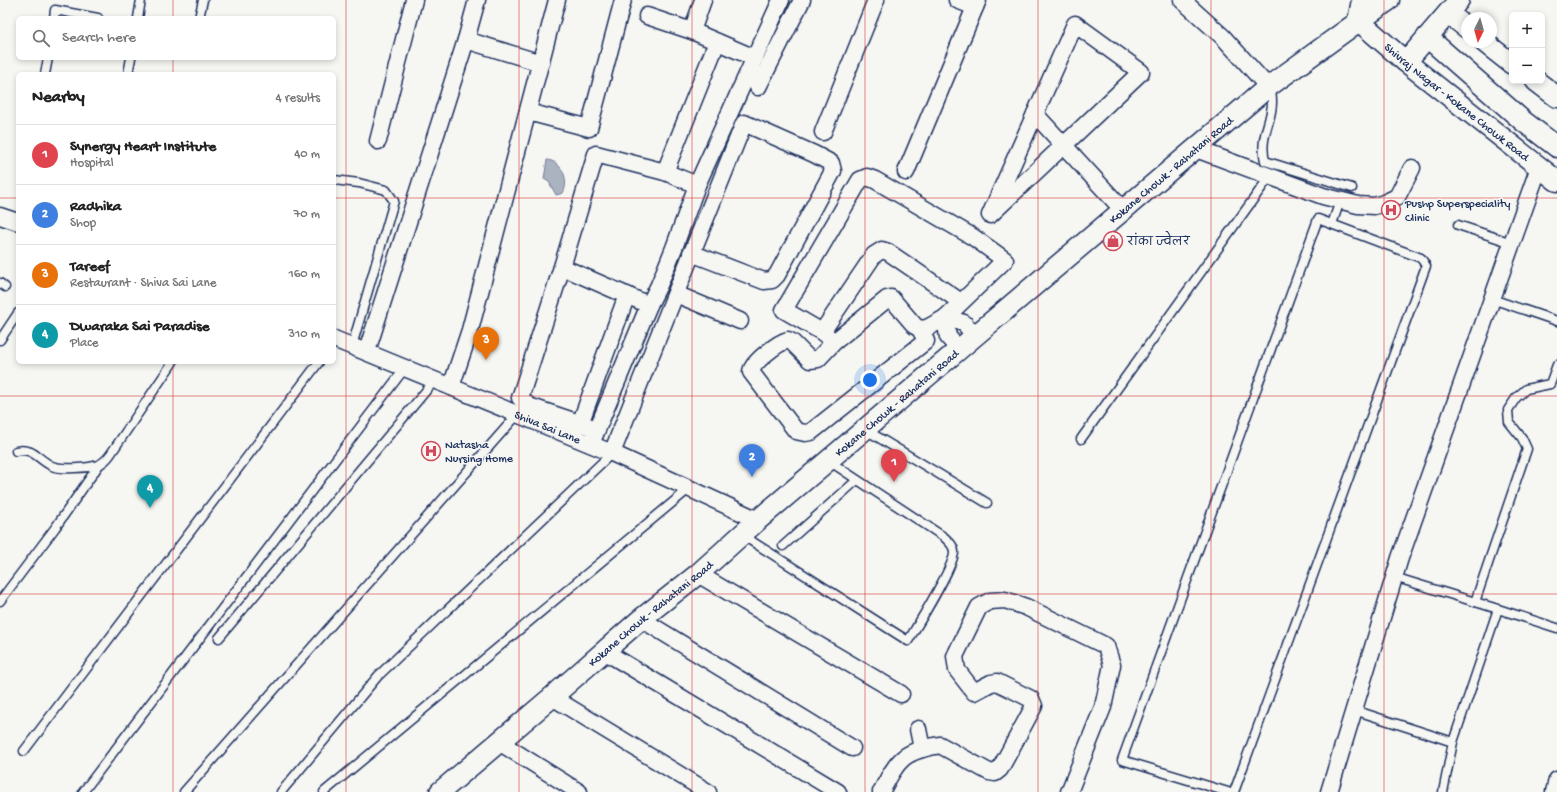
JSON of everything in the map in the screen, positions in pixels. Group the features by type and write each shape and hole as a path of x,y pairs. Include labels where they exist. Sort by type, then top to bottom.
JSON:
{"street":[{"path":"378,141 414,0"},
{"path":"360,349 466,40 477,0"},
{"path":"451,387 470,330 558,0"},
{"path":"528,112 589,128 623,0"},
{"path":"692,32 703,0"},
{"path":"591,444 649,305 659,285 697,185 781,0"},
{"path":"758,87 802,0"},
{"path":"823,132 876,0"},
{"path":"906,172 976,4 957,0"},
{"path":"1182,0 1223,37 1269,86"},
{"path":"1361,10 1374,0"},
{"name":"Kokane Chowk - Rahatani Road","path":"440,792 641,619 698,574 828,460 1269,86 1361,10 1389,0"},
{"path":"1406,62 1454,7 1461,18"},
{"name":"Shivraj Nagar - Kokane Chowk Road","path":"1361,10 1406,62 1557,181"},
{"path":"647,16 692,32 755,58"},
{"path":"1075,24 1141,72 990,215 1035,114 1075,24"},
{"path":"1427,37 1523,121 1557,147"},
{"path":"466,40 541,63"},
{"path":"665,172 717,42"},
{"path":"1492,48 1509,62"},
{"path":"1540,84 1557,97"},
{"path":"1035,114 1123,210"},
{"path":"612,453 676,294 690,254 744,123 831,163 833,171 777,275 772,280 764,281 690,254"},
{"path":"1196,149 1340,201 1358,205 1374,206 1397,197 1412,168"},
{"path":"597,429 529,406 520,398 596,154 665,172 697,185"},
{"path":"1329,792 1394,577 1539,167"},
{"path":"828,337 784,310 860,180 867,177 973,237 1004,260 945,318 927,328 920,329"},
{"path":"0,216 16,221"},
{"path":"828,337 887,299 891,298 915,326 920,329 926,341 811,432 800,433 788,422 753,376 751,369 781,342 788,340 792,342 810,360 818,358 828,337 874,256 882,250 888,252 962,302"},
{"path":"562,267 649,305"},
{"path":"676,294 740,321"},
{"path":"580,424 627,295"},
{"path":"945,318 964,323 976,336"},
{"path":"945,318 948,337 959,349"},
{"name":"Shiva Sai Lane","path":"336,340 591,444 758,520"},
{"path":"698,574 901,694"},
{"path":"881,792 896,765 904,757 922,749 940,745 989,772 995,773 1000,769 1034,706 1030,699 997,682 991,683 974,692 957,670 955,656 979,607 990,601 1005,600 1026,607 1106,646 1112,665 1104,707 1069,792"},
{"path":"641,619 852,748"},
{"path":"604,652 838,792"},
{"path":"552,696 708,792"},
{"path":"918,729 922,749"},
{"path":"499,742 579,792"},
{"path":"1554,792 1557,780"}],"lane":[{"path":"138,16 141,0"},
{"path":"199,16 203,0"},
{"path":"54,16 55,10 87,16"},
{"path":"46,72 48,60"},
{"path":"128,72 131,60"},
{"path":"1269,86 1272,103 1264,137 1263,154 1265,161 1352,188"},
{"path":"1081,439 1270,176"},
{"path":"336,180 359,183 386,190 394,201 360,349"},
{"path":"1332,224 1340,201"},
{"path":"1228,792 1122,760 1318,219 1421,258 1426,266 1234,792"},
{"path":"1458,225 1512,243"},
{"path":"1492,299 1557,321"},
{"path":"0,340 16,316"},
{"path":"0,601 55,528 99,464 110,455 172,364"},
{"path":"24,750 317,364"},
{"path":"1475,602 1527,448 1522,438 1509,422 1508,410 1516,398 1526,389 1550,384 1557,365"},
{"path":"83,792 405,368"},
{"path":"219,638 435,380"},
{"path":"184,792 518,414"},
{"path":"865,430 987,503"},
{"path":"16,452 22,450 29,451 51,466 59,468 99,464"},
{"path":"281,792 378,676 612,453"},
{"path":"741,535 908,641 948,570 954,553 953,546 944,537 828,460"},
{"path":"783,546 857,480"},
{"path":"324,792 690,488"},
{"path":"1394,577 1557,628"},
{"path":"1443,792 1454,742 1498,609"},
{"path":"1354,710 1454,742"}],"shaded area":[{"path":"547,160 557,164 563,172 566,183 563,193 556,195 549,182 544,179"}],"place":[{"name":"Pushp Superspeciality Clinic","path":"1391,210"},
{"name":"रांका ज्वेलर","path":"1113,241"},
{"name":"Tareef","path":"486,360"},
{"name":"Natasha Nursing Home","path":"431,451"},
{"name":"Radhika","path":"752,477"},
{"name":"Synergy Heart Institute","path":"894,482"},
{"name":"Dwaraka Sai Paradise","path":"150,508"}]}
